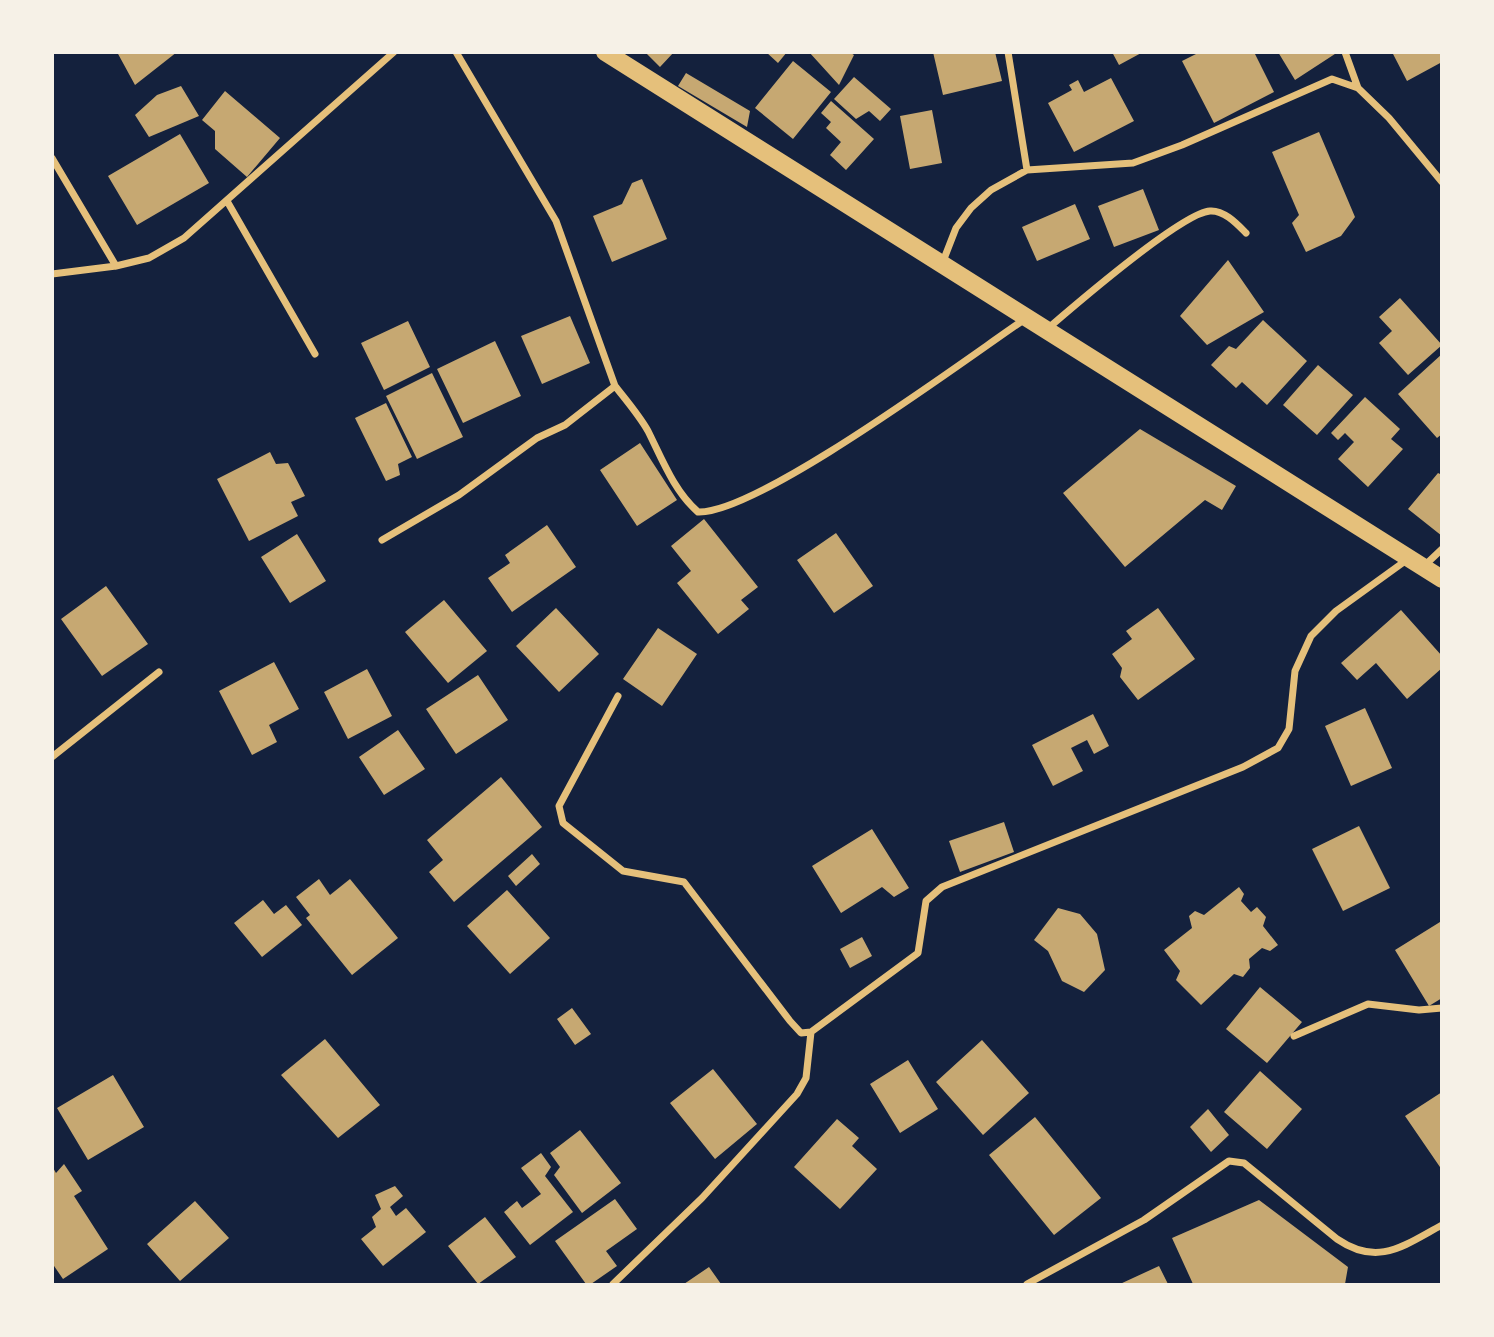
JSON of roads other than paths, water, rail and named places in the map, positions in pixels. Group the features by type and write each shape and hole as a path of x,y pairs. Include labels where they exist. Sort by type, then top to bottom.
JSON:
{"main road":[{"path":"605,52 1441,579"}],"street":[{"path":"52,274 116,266 149,258 184,238 394,52"},
{"path":"456,52 556,221 615,386 646,428 666,468 698,512 708,512 737,502 783,480 1027,318"},
{"path":"1008,52 1027,170"},
{"path":"1345,52 1358,88"},
{"path":"942,265 956,228 971,208 991,190 1027,170 1133,163 1182,145 1332,79 1358,88 1389,118 1441,182"},
{"path":"52,158 116,266"},
{"path":"227,201 315,354"},
{"path":"1045,330 1128,262 1195,215 1213,211 1231,218 1246,233"},
{"path":"382,540 458,495 537,438 565,425 615,386"},
{"path":"618,696 559,806 564,823 622,871 684,882 790,1021 801,1033 811,1032 918,953 926,901 942,887 1243,767 1278,748 1289,729 1295,671 1311,636 1336,611 1441,549"},
{"path":"52,757 159,672"},
{"path":"1294,1036 1368,1004 1419,1010 1441,1008"},
{"path":"613,1284 702,1198 797,1094 806,1078 811,1032"},
{"path":"1027,1284 1144,1220 1229,1161 1244,1163 1351,1249 1367,1254 1384,1253 1441,1225"}]}
